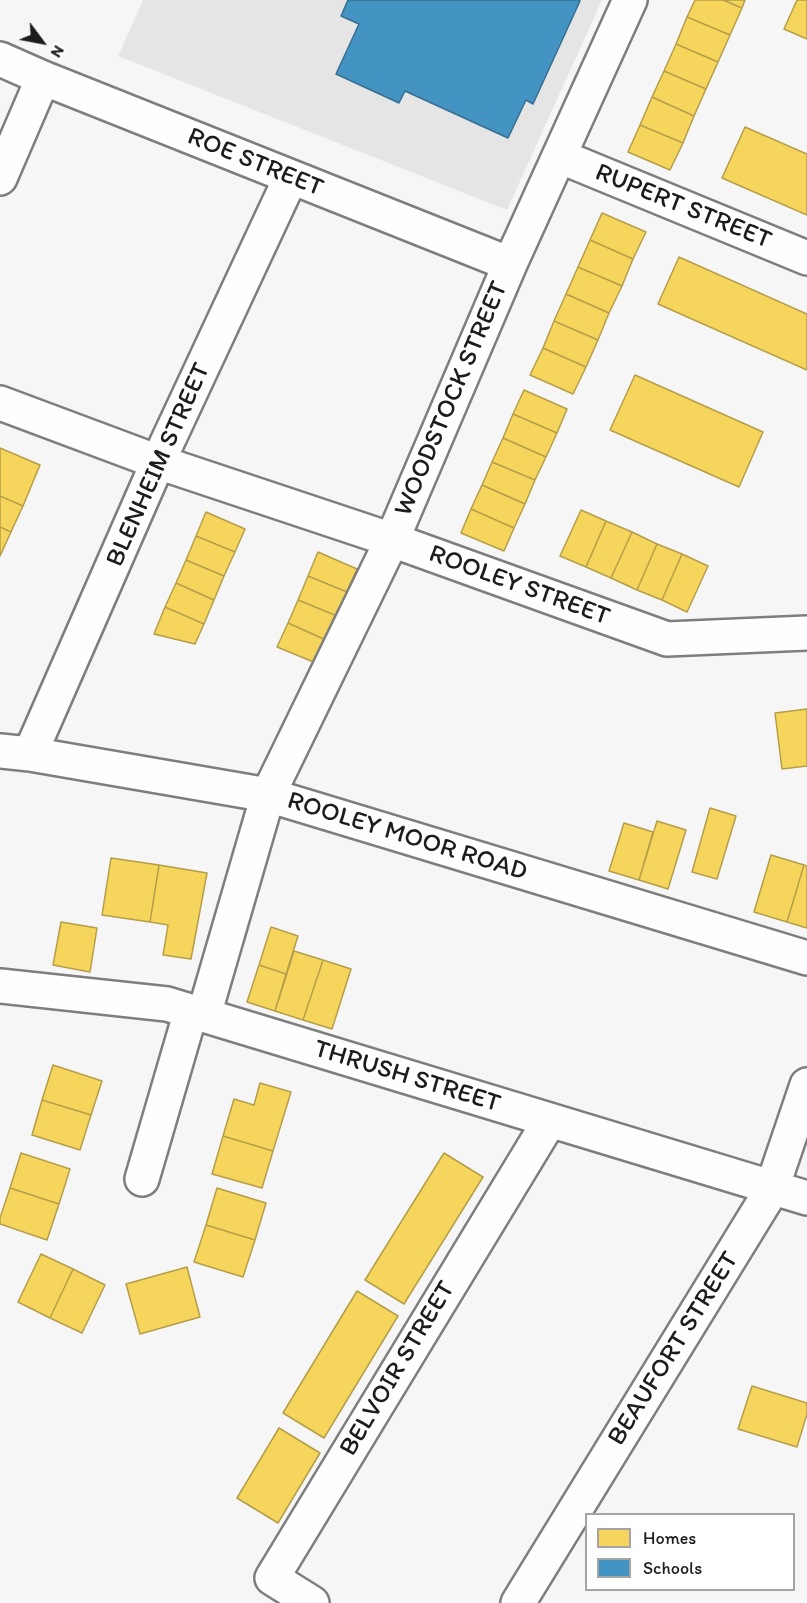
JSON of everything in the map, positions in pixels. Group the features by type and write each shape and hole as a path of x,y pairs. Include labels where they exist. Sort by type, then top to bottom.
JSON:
{"street":[{"name":"WOODSTOCK STREET","path":"142,1179 268,795 392,540 510,264 630,0"},
{"name":"ROE STREET","path":"0,60 510,264"},
{"path":"0,178 43,78"},
{"name":"RUPERT STREET","path":"559,156 807,258"},
{"name":"BLENHEIM STREET","path":"15,752 158,462 291,177"},
{"name":"ROOLEY STREET","path":"0,403 158,462 392,540 667,639 807,633"},
{"name":"ROOLEY MOOR ROAD","path":"15,752 268,795 807,958"},
{"name":"THRUSH STREET","path":"0,986 167,1004 807,1198"},
{"name":"BEAUFORT STREET","path":"518,1603 772,1188 807,1085"},
{"name":"BELVOIR STREET","path":"312,1603 272,1578 550,1120"}],"shaded area":[{"path":"143,0 602,0 507,210 118,56"}],"building: Homes":[{"path":"695,0 723,0 742,8 730,35 687,17"},
{"path":"723,0 745,0 742,8"},
{"path":"797,0 807,0 807,39 784,29"},
{"path":"687,17 730,35 718,62 676,44"},
{"path":"676,44 718,62 706,89 664,71"},
{"path":"664,71 706,89 694,116 652,97"},
{"path":"652,97 694,116 683,143 640,125"},
{"path":"640,125 683,143 670,170 628,152"},
{"path":"745,127 807,154 807,215 722,178"},
{"path":"602,213 646,232 633,259 590,240"},
{"path":"590,240 633,259 622,286 578,267"},
{"path":"679,257 807,314 807,370 658,304"},
{"path":"578,267 622,286 609,313 566,294"},
{"path":"566,294 609,313 598,340 554,321"},
{"path":"554,321 598,340 586,367 543,348"},
{"path":"543,348 586,367 573,394 530,375"},
{"path":"635,375 763,432 739,487 610,430"},
{"path":"524,390 567,409 557,433 513,414"},
{"path":"513,414 557,433 546,457 503,438"},
{"path":"503,438 546,457 535,480 492,462"},
{"path":"0,448 40,465 23,506 0,496"},
{"path":"492,462 535,480 525,504 482,485"},
{"path":"482,485 525,504 514,528 471,509"},
{"path":"0,496 23,506 11,532 0,527"},
{"path":"471,509 514,528 504,551 461,533"},
{"path":"581,510 606,521 586,567 560,556"},
{"path":"206,512 245,529 235,552 196,536"},
{"path":"606,521 632,532 611,578 586,567"},
{"path":"0,527 11,532 0,556"},
{"path":"632,532 657,544 637,590 611,578"},
{"path":"196,536 235,552 224,576 186,560"},
{"path":"657,544 682,554 662,600 637,590"},
{"path":"318,552 357,569 347,592 308,576"},
{"path":"682,554 708,566 687,612 662,600"},
{"path":"186,560 224,576 214,600 176,583"},
{"path":"308,576 347,592 337,616 298,600"},
{"path":"176,583 214,600 204,624 165,607"},
{"path":"298,600 337,616 326,640 288,623"},
{"path":"165,607 204,624 195,644 154,634"},
{"path":"288,623 326,640 316,663 277,647"},
{"path":"807,709 807,766 782,769 775,713"},
{"path":"710,808 736,816 717,879 692,872"},
{"path":"657,821 686,830 668,889 639,880"},
{"path":"624,823 653,832 639,880 609,871"},
{"path":"771,855 804,865 787,922 754,912"},
{"path":"111,858 159,865 150,922 102,915"},
{"path":"159,865 207,873 191,959 163,955 168,925 150,922"},
{"path":"804,865 807,866 807,928 787,922"},
{"path":"61,922 97,928 90,972 53,965"},
{"path":"271,927 298,936 286,974 259,965"},
{"path":"294,951 323,960 303,1020 275,1011"},
{"path":"323,960 351,969 332,1029 303,1020"},
{"path":"259,965 286,974 275,1011 247,1002"},
{"path":"53,1065 102,1081 91,1115 42,1100"},
{"path":"260,1083 291,1092 273,1151 223,1136 234,1099 254,1105"},
{"path":"42,1100 91,1115 80,1150 32,1135"},
{"path":"223,1136 273,1151 262,1188 212,1174"},
{"path":"21,1153 70,1169 59,1204 10,1188"},
{"path":"444,1153 483,1177 404,1304 365,1280"},
{"path":"10,1188 59,1204 47,1240 0,1224"},
{"path":"217,1188 266,1203 255,1240 206,1225"},
{"path":"206,1225 255,1240 243,1277 194,1262"},
{"path":"41,1254 73,1269 50,1318 18,1302"},
{"path":"187,1267 200,1317 140,1334 126,1284"},
{"path":"73,1269 105,1285 82,1333 50,1318"},
{"path":"357,1291 398,1316 324,1438 283,1413"},
{"path":"752,1386 807,1403 807,1414 797,1447 738,1429"},
{"path":"279,1428 320,1453 278,1523 237,1498"}],"building: Schools":[{"path":"348,0 580,1 533,104 526,100 508,138 405,91 399,103 336,74 359,24 341,16"}]}
